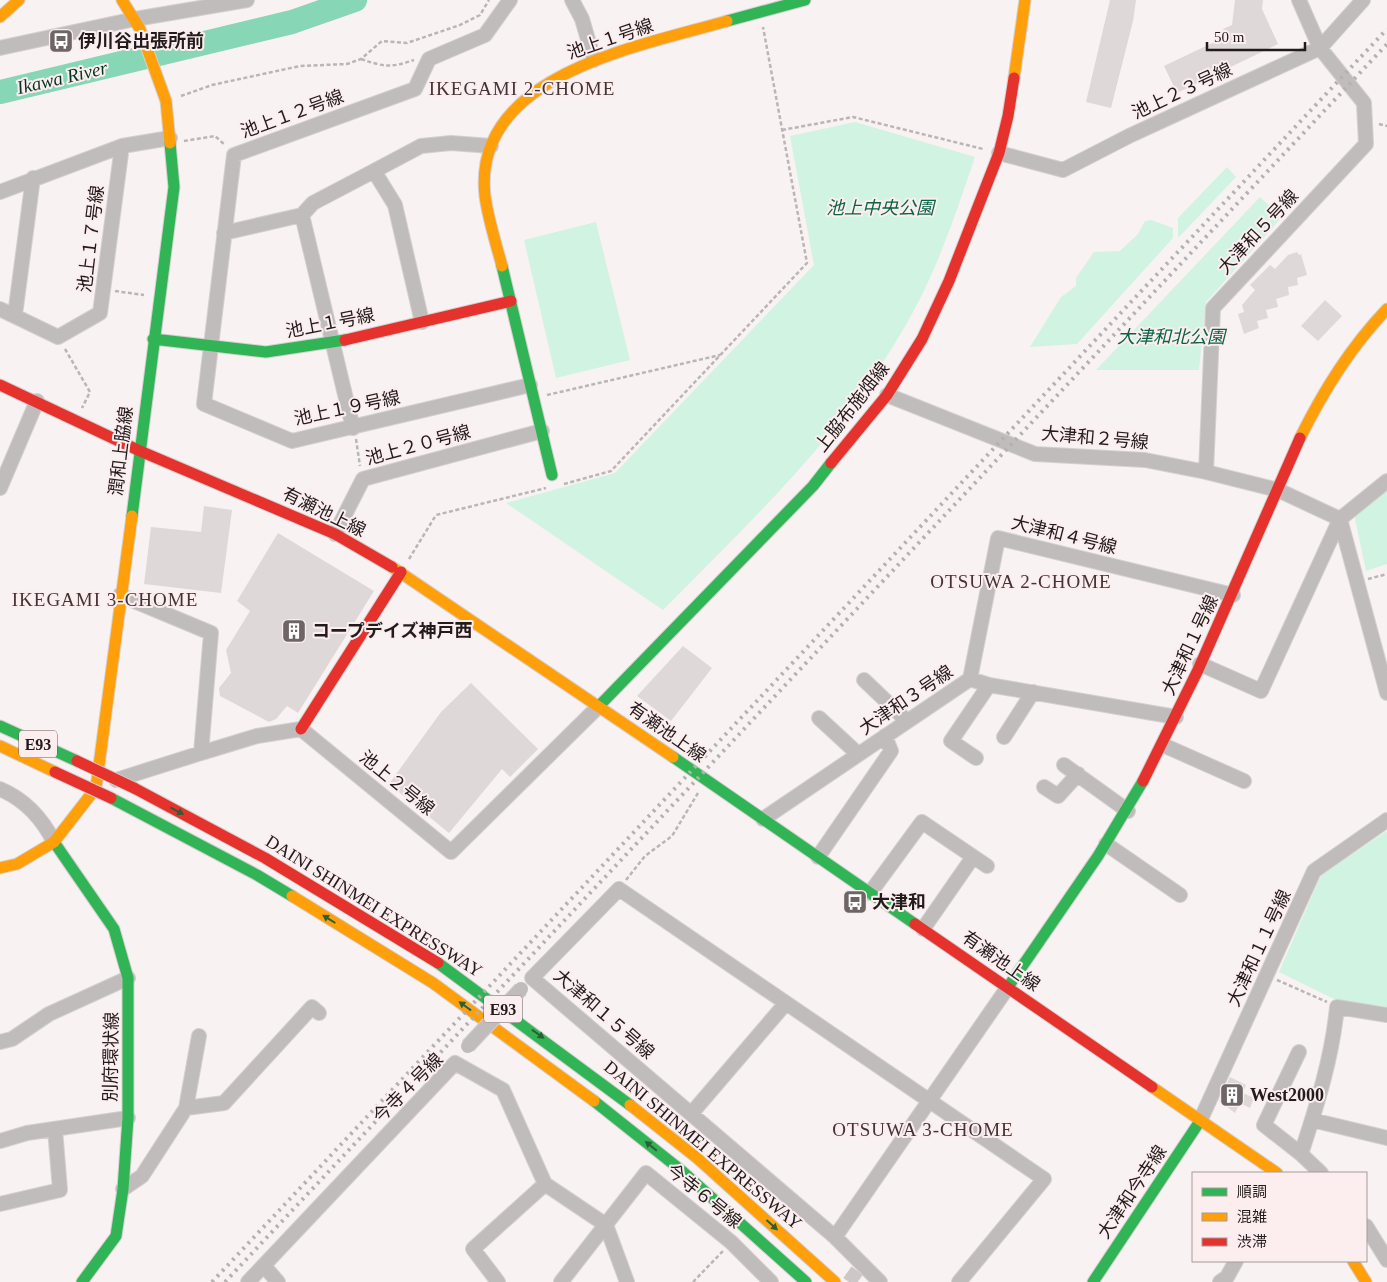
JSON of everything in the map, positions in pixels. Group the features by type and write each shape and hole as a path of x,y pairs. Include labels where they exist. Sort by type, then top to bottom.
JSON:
{"main road":[{"path":"0,17 19,0"},
{"name":"潤和上脇線","path":"96,788 158,297 174,187 170,138 171,99 137,24 122,0"},
{"name":"池上１号線","path":"552,481 542,431 485,196 486,174 491,146 505,122 522,102 556,79 594,60 760,5 805,0"},
{"name":"上脇布施畑線","path":"599,706 813,486 887,395 922,339 949,281 999,153 1008,116 1025,0"},
{"name":"池上１号線","path":"153,339 266,352 334,343 511,301"},
{"name":"大津和１号線","path":"1008,988 1128,812 1163,745 1233,595 1304,429 1333,375 1366,328 1387,309"},
{"name":"有瀬池上線","path":"0,385 140,451 335,534 401,572 599,706 1276,1172"},
{"path":"301,729 401,572"},
{"name":"DAINI SHINMEI EXPRESSWAY","path":"0,726 134,788 265,858 450,970 587,1071 697,1158 835,1282"},
{"name":"DAINI SHINMEI EXPRESSWAY","path":"0,746 111,798 257,875 433,983 574,1085 675,1165 806,1282"},
{"path":"0,868 17,864 54,842 96,788"},
{"name":"別府環状線","path":"54,842 114,929 128,978 128,1118 123,1189 116,1236 82,1282"},
{"name":"大津和今寺線","path":"1093,1282 1200,1121"},
{"path":"1354,1262 1366,1282"}],"street":[{"path":"0,48 137,24 247,0"},
{"path":"429,59 485,35 510,0"},
{"path":"572,0 582,19 594,60"},
{"name":"大津和５号線","path":"1206,472 1213,308 1366,144 1364,103 1320,48 1299,0"},
{"name":"池上２３号線","path":"999,153 1063,170 1129,136 1320,48 1363,0"},
{"name":"池上１２号線","path":"211,347 234,156 415,89 429,59"},
{"path":"0,192 122,146 170,138"},
{"path":"224,233 302,215 313,203 421,146 452,143 491,146"},
{"name":"池上１７号線","path":"58,337 100,313 122,146"},
{"path":"374,171 395,205 422,322"},
{"path":"15,315 33,178"},
{"path":"302,215 354,428"},
{"path":"0,309 58,337"},
{"name":"池上１９号線","path":"211,347 204,404 292,440 532,392"},
{"name":"大津和２号線","path":"887,395 1036,454 1145,460 1206,472 1278,490"},
{"path":"0,488 37,402"},
{"name":"池上２０号線","path":"335,534 363,479 542,431"},
{"path":"1200,664 1261,691 1340,519 1387,481"},
{"path":"1278,490 1340,519"},
{"path":"1340,519 1387,693"},
{"name":"大津和４号線","path":"970,679 998,538 1233,595"},
{"path":"120,594 211,633 201,753"},
{"name":"大津和３号線","path":"763,819 970,679 989,685 1176,717"},
{"path":"864,680 907,721"},
{"path":"976,758 952,741 989,685"},
{"path":"1004,737 1033,692"},
{"name":"池上２号線","path":"301,729 451,852 599,706"},
{"path":"819,718 858,754"},
{"path":"96,788 130,775 257,736 301,729"},
{"path":"818,857 891,751 885,736"},
{"path":"1163,745 1244,781"},
{"path":"1064,764 1128,812"},
{"path":"1044,788 1058,796 1078,774"},
{"path":"0,789 30,808 46,825 54,842"},
{"name":"大津和１１号線","path":"1200,1121 1314,872 1387,820"},
{"path":"870,893 922,822 987,866"},
{"path":"1106,844 1180,895"},
{"path":"923,929 973,857"},
{"path":"619,889 1044,1179 959,1282"},
{"name":"大津和１５号線","path":"619,889 532,978 835,1237 880,1282"},
{"path":"0,1042 12,1040 49,1014 128,978"},
{"path":"455,1063 468,1046 532,978"},
{"path":"835,1237 1008,988"},
{"path":"691,1114 786,1003"},
{"path":"186,1108 224,1103 312,1007 319,1013"},
{"path":"1301,1154 1324,1083 1333,1043 1338,1007 1387,1015"},
{"path":"123,1189 142,1176 186,1108 199,1036"},
{"path":"1299,1052 1264,1125 1301,1154 1320,1172"},
{"name":"今寺４号線","path":"248,1282 455,1063 503,1090 545,1184"},
{"path":"0,1141 27,1133 128,1118"},
{"path":"1312,1120 1387,1138"},
{"path":"0,1204 60,1190 55,1129"},
{"name":"今寺６号線","path":"561,1282 646,1173 731,1242 771,1282"},
{"path":"498,1282 473,1249 545,1184 606,1225 627,1282"},
{"path":"1367,1227 1385,1251"},
{"path":"1220,1282 1227,1277 1235,1262"},
{"path":"264,1266 278,1282"}],"path":[{"path":"171,99 212,86 291,68 346,64 361,59 382,41 406,42 460,25 480,15 489,0"},
{"path":"401,572 436,515 552,481 562,484 612,471 807,262 760,5"},
{"path":"361,59 384,67 397,66 420,58 429,59"},
{"path":"782,130 853,117 999,153"},
{"path":"170,138 185,141 215,136"},
{"path":"103,290 158,297"},
{"path":"58,337 90,392 76,420"},
{"path":"532,392 720,355"},
{"path":"354,428 363,479"},
{"path":"1356,581 1387,574"},
{"path":"619,889 645,856 672,836 706,780"},
{"path":"1266,976 1338,1007"},
{"path":"693,1282 731,1242"}],"green space":[{"name":"池上中央公園","path":"855,122 975,157 947,236 932,274 913,312 861,394 831,433 766,506 663,610 506,503 615,473 814,265 790,136"},
{"path":"1227,167 1236,177 1178,238 1178,218"},
{"name":"大津和北公園","path":"1260,197 1282,217 1206,302 1199,370 1096,370"},
{"path":"1151,220 1173,228 1173,238 1077,344 1030,347 1061,297 1076,286 1076,278 1094,252 1120,251 1138,234 1145,221"},
{"path":"596,222 630,360 556,378 524,240"},
{"path":"1387,488 1387,564 1366,571 1354,514"},
{"path":"1387,831 1387,1008 1336,1000 1279,972 1321,875"}],"building":[{"path":"1110,0 1136,0 1133,21 1111,108 1086,102"},
{"path":"1235,0 1263,0 1262,9 1278,44 1177,93 1164,66 1227,36 1223,29 1232,25"},
{"path":"1297,252 1299,255 1301,254 1307,275 1297,278 1298,285 1288,287 1289,295 1276,299 1278,307 1266,310 1268,318 1257,321 1259,328 1244,334 1238,314 1244,312 1242,305 1255,290 1250,285 1270,265 1275,269 1288,255"},
{"path":"1325,300 1342,316 1318,341 1301,326"},
{"path":"204,506 232,510 221,593 144,584 151,527 201,532"},
{"name":"コープデイズ神戸西","path":"278,533 374,591 298,713 287,706 276,719 269,722 220,696 219,688 231,673 226,650 250,611 237,601"},
{"path":"683,646 712,668 671,721 637,696"},
{"path":"471,683 538,749 510,777 502,769 449,833 389,784 441,712"},
{"name":"West2000","path":"1230,1077 1246,1085 1243,1093 1254,1098 1250,1108 1240,1103 1235,1113 1219,1101"}],"waterway":[{"name":"Ikawa River","path":"0,92 292,22 355,0"}],"tunnel":[{"path":"849,1282 862,1264"}],"railway":[{"path":"212,1282 1387,29"},
{"path":"225,1282 1387,44"}],"traffic: fast":[{"path":"727,21 805,0"},
{"path":"132,516 174,187 170,143"},
{"path":"502,266 552,475"},
{"path":"153,339 266,352 345,340"},
{"path":"599,706 813,486 831,463"},
{"path":"0,726 77,761"},
{"path":"673,757 915,924"},
{"path":"1008,987 1098,856 1143,781"},
{"path":"111,798 257,875 292,896"},
{"path":"54,842 114,929 128,978 128,1118 123,1189 116,1236 82,1282"},
{"path":"438,963 630,1105"},
{"path":"594,1101 682,1171 806,1282"},
{"path":"1093,1282 1200,1121"}],"traffic: slow":[{"path":"0,17 19,0"},
{"path":"122,0 140,29 166,101 170,143"},
{"path":"1014,78 1025,0"},
{"path":"502,266 485,196 488,154 505,121 533,94 569,72 609,55 727,21"},
{"path":"1300,438 1339,370 1361,339 1387,309"},
{"path":"0,868 17,864 54,842 96,788 132,516"},
{"path":"392,567 673,757"},
{"path":"0,746 55,772"},
{"path":"292,896 433,983 594,1101"},
{"path":"1152,1087 1276,1172"},
{"path":"630,1105 697,1158 835,1282"},
{"path":"1354,1262 1366,1282"}],"traffic: jam":[{"path":"831,463 887,395 922,339 949,281 999,153 1008,116 1014,78"},
{"path":"345,340 511,301"},
{"path":"0,385 140,451 335,534 392,567"},
{"path":"1143,781 1198,670 1300,438"},
{"path":"301,729 401,572"},
{"path":"77,761 134,788"},
{"path":"55,772 111,798"},
{"path":"134,788 265,858 438,963"},
{"path":"915,924 1152,1087"}],"place":[{"name":"伊川谷出張所前","path":"61,41"},
{"name":"コープデイズ神戸西","path":"294,631"},
{"name":"大津和","path":"855,902"},
{"name":"West2000","path":"1232,1095"}],"district":[{"name":"IKEGAMI 2-CHOME","path":"522,88"},
{"name":"OTSUWA 2-CHOME","path":"1021,581"},
{"name":"IKEGAMI 3-CHOME","path":"105,599"},
{"name":"OTSUWA 3-CHOME","path":"923,1129"}]}
